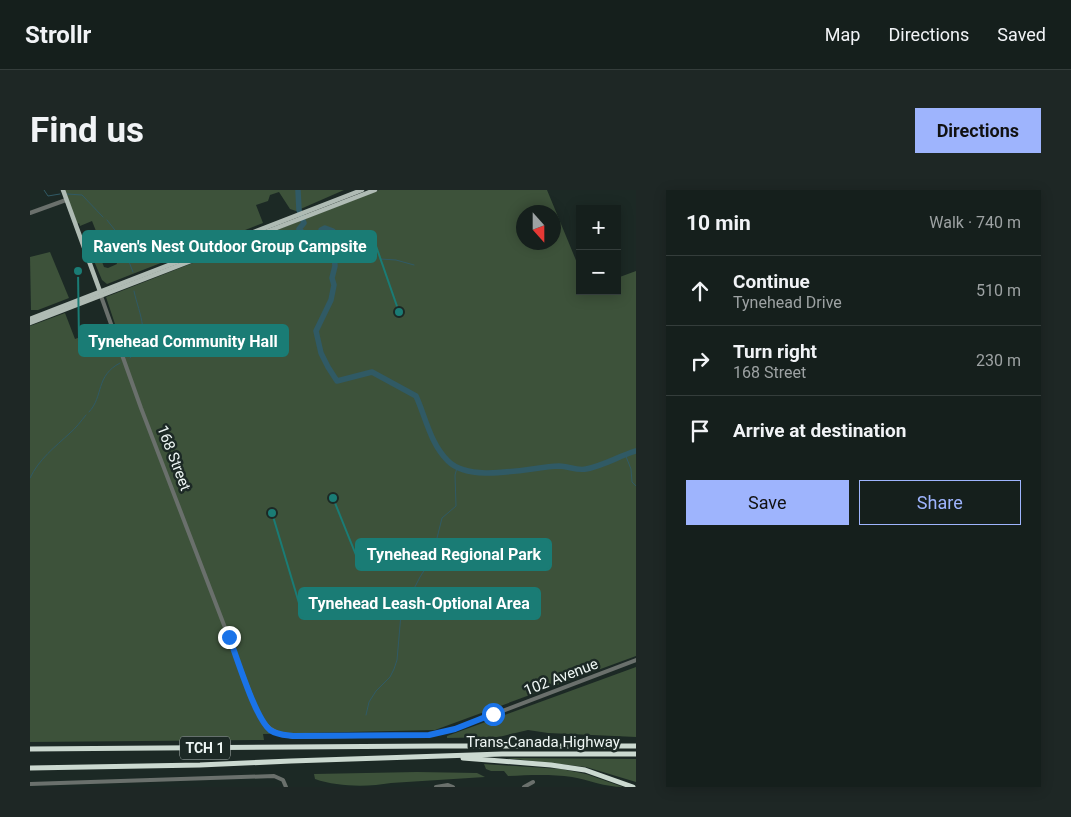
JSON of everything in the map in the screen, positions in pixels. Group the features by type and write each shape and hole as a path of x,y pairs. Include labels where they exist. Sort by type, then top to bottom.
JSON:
{"highway":[{"name":"Trans-Canada Highway","path":"30,750 636,746"},
{"name":"Trans-Canada Highway","path":"30,768 200,765 438,756 636,754"},
{"path":"438,756 551,765 585,770 633,787"}],"main road":[{"name":"168 Street","path":"63,190 101,294"},
{"path":"308,213 362,190"},
{"path":"30,323 296,217 375,190"},
{"path":"30,319 101,294"}],"street":[{"path":"30,213 66,200"},
{"name":"168 Street","path":"101,294 141,408 258,714 271,730"},
{"name":"102 Avenue","path":"271,730 282,735 293,736 429,735 455,729 636,660"},
{"path":"30,784 62,786 274,776 280,778 286,787"},
{"path":"524,787 533,782"},
{"path":"436,787 452,786"}],"green space":[{"path":"65,190 344,190 296,211 290,209 279,192 270,195 268,201 256,205 263,223 107,284 102,280 94,261 99,257 104,267 108,268 117,264 111,247 101,246 91,257 84,237 96,231 92,221 80,226 79,223 77,224"},
{"path":"379,190 547,190 553,205 516,205 516,250 561,250 561,224 576,260 576,295 621,295 621,277 636,271 636,656 435,730 263,734 264,740 30,742 30,326 65,313 75,339 115,324 106,297"},
{"path":"50,252 69,298 38,310 31,310 30,257"},
{"path":"636,667 636,737 548,733 528,730 499,737 447,738 447,736"},
{"path":"506,758 636,759 636,782 586,767"},
{"path":"484,764 561,769 586,774 623,787 564,776 508,776 504,771 486,769"},
{"path":"477,773 485,777 353,786 324,782 315,779 314,774"}],"waterway":[{"path":"44,190 48,196 60,194"},
{"path":"298,190 299,210 304,223 299,229 309,239 320,238 321,230 325,228 333,231 336,237 335,266 332,278 334,285 331,300 316,331 321,353 337,381 372,372 416,396 433,438 442,454 458,468 471,472 501,472 559,466 576,469 592,468 636,451"},
{"path":"67,194 82,195 103,217"},
{"path":"107,220 118,234 133,272"},
{"path":"334,251 349,256 375,259"},
{"path":"380,259 396,260 414,265"},
{"path":"130,358 137,350 143,334 143,326 134,291"},
{"path":"89,412 94,406 103,380 112,368 120,363"},
{"path":"30,478 43,459 86,415"},
{"path":"625,454 631,469 632,482 636,486"},
{"path":"366,715 369,702 376,691 390,677 394,669 397,660 401,614 432,558 442,518 456,506 455,475 457,468"}],"place":[{"name":"Tynehead Community Hall","path":"78,271"},
{"name":"Raven's Nest Outdoor Group Campsite","path":"399,312"},
{"name":"Tynehead Regional Park","path":"333,498"},
{"name":"Tynehead Leash-Optional Area","path":"272,513"}],"route":[{"path":"229,637 258,714 275,733 293,736 429,735 455,729 493,714"}]}
